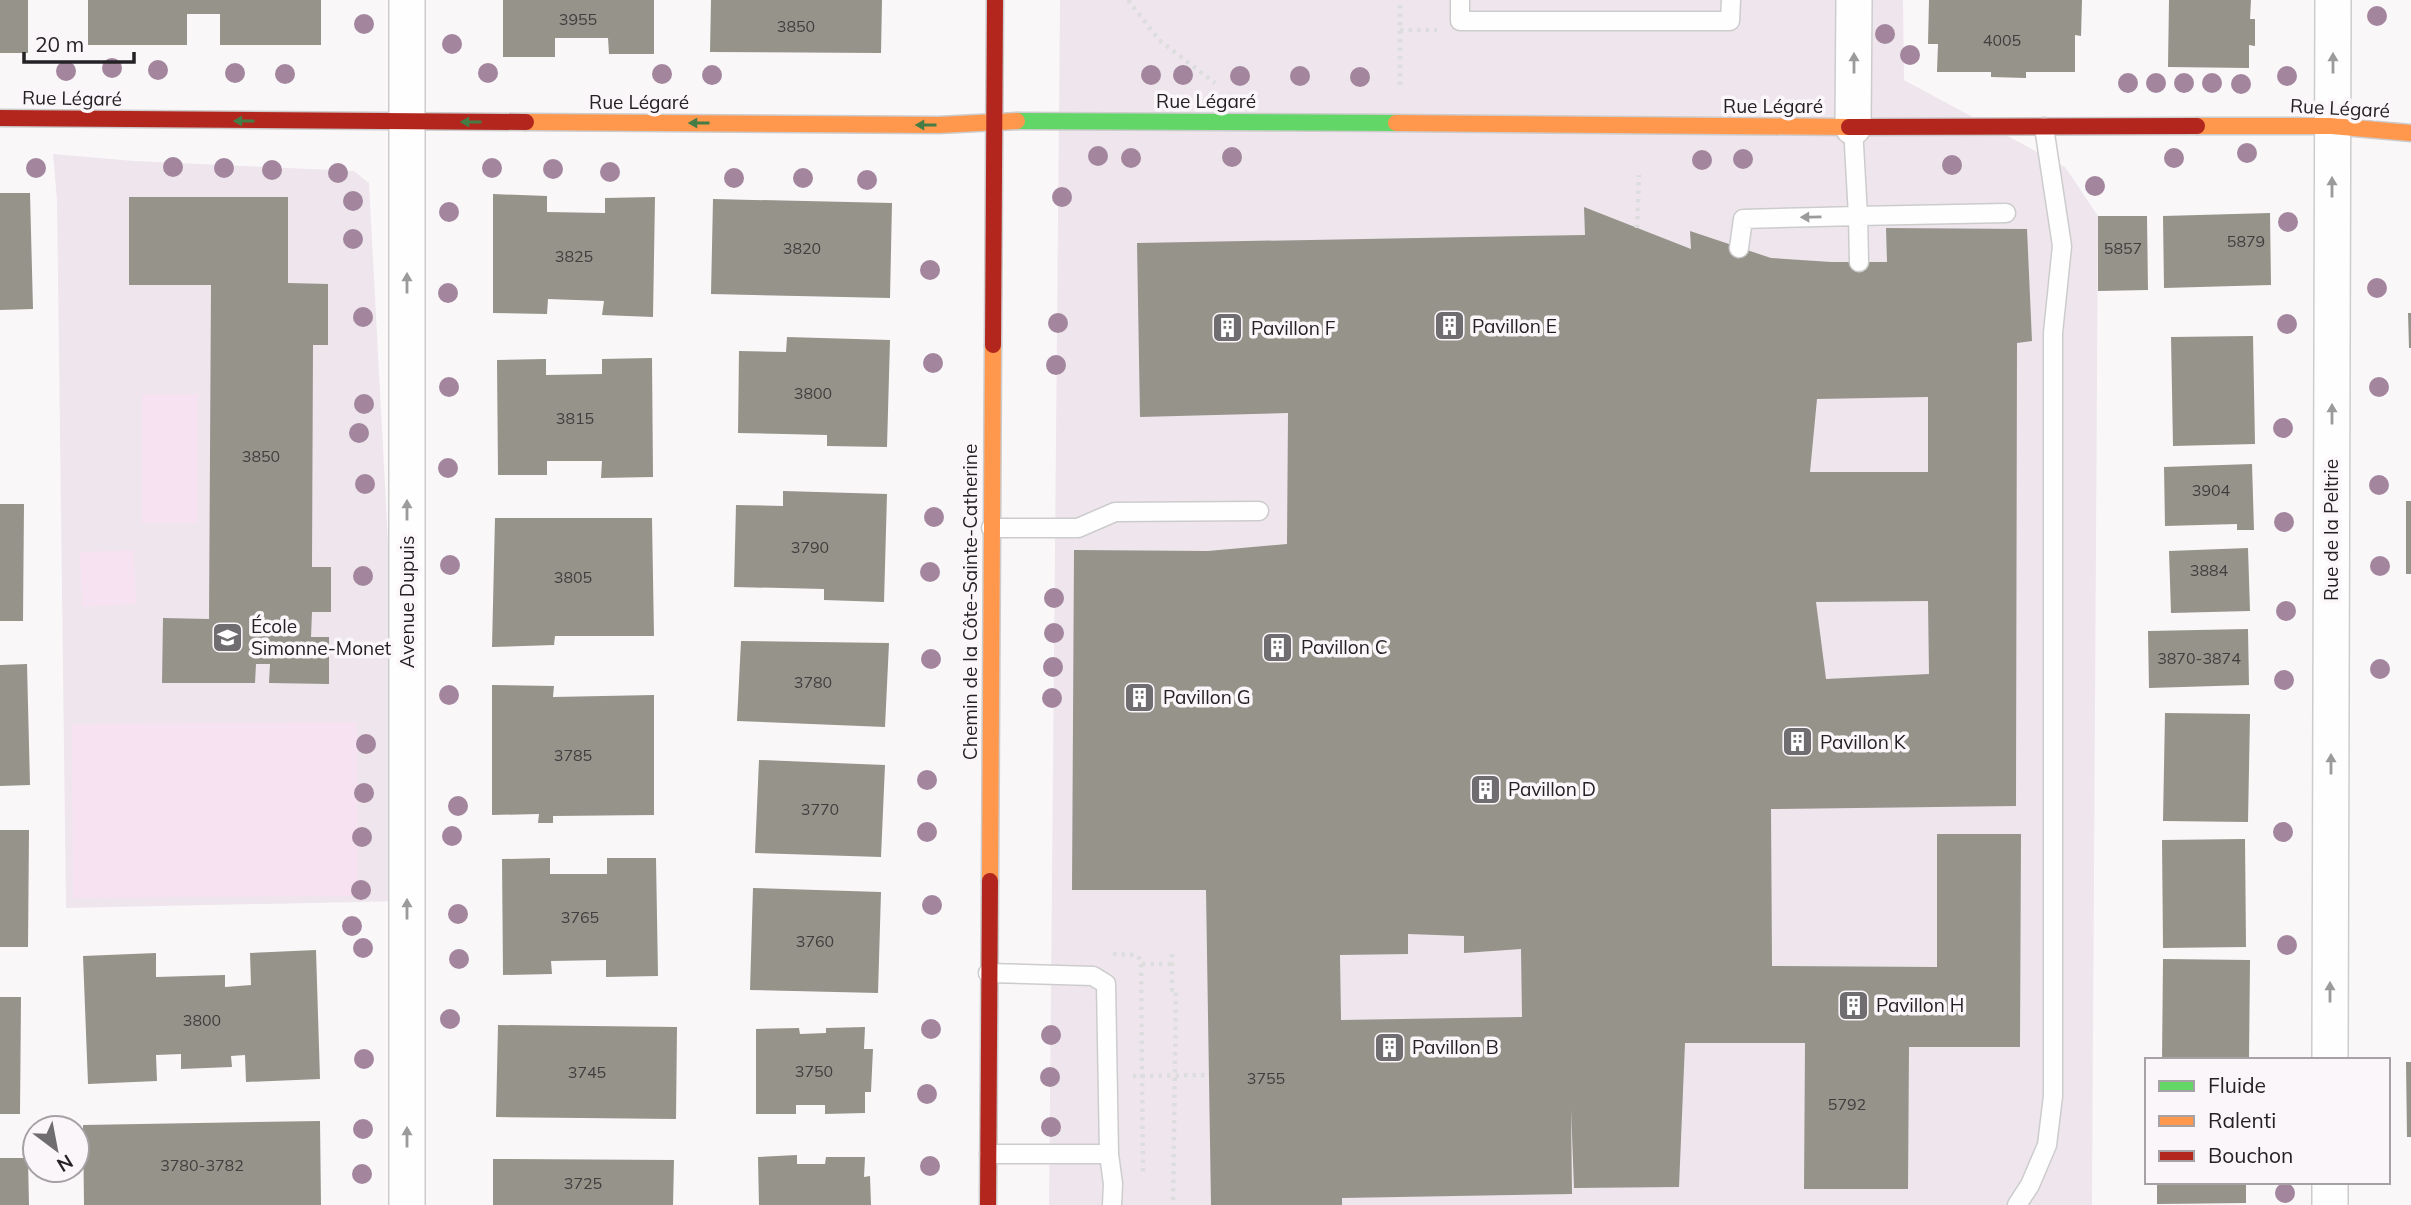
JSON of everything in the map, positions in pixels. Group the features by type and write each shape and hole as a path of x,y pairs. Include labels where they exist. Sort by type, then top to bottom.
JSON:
{"street":[{"name":"Avenue Dupuis","path":"407,0 407,1205"},
{"name":"Chemin de la Côte-Sainte-Catherine","path":"988,1205 995,0"},
{"path":"1853,127 1854,0"},
{"name":"Rue de la Peltrie","path":"2330,1058 2333,0"},
{"name":"Rue Légaré","path":"0,118 939,125 1050,120 1853,127 2332,126 2411,133"},
{"path":"2330,1184 2330,1205"}],"lane":[{"path":"1460,0 1460,21 1730,21 1731,0"},
{"path":"1853,127 1859,262"},
{"path":"2017,1205 2030,1185 2048,1145 2053,1096 2053,332 2062,246 2044,127"},
{"path":"1739,248 1743,219 2006,214"},
{"path":"991,528 1078,528 1115,512 1259,511"},
{"path":"988,973 1093,976 1106,984 1112,1205"},
{"path":"989,1154 1109,1154"}],"path":[{"path":"1128,0 1159,40 1216,84"},
{"path":"1400,0 1400,85"},
{"path":"1400,30 1435,31"},
{"path":"1637,228 1639,175"},
{"path":"1172,954 1172,990 1176,990 1173,1205"},
{"path":"1142,964 1172,964"},
{"path":"1139,1076 1209,1075"}],"shaded area":[{"path":"1060,0 1903,0 1904,80 2065,167 2098,216 2092,1205 1049,1205"},
{"name":"École Simonne-Monet","path":"53,154 134,161 354,171 369,183 407,901 66,908 57,200"},
{"path":"142,394 198,394 198,523 142,523"},
{"path":"134,550 136,604 82,607 80,552"},
{"path":"357,722 358,896 73,898 72,724"}],"building":[{"path":"0,0 28,0 28,53 0,53"},
{"path":"88,0 321,0 321,45 220,45 220,14 187,14 187,45 88,45"},
{"path":"503,0 654,0 654,54 609,54 608,38 555,38 555,57 503,57"},
{"path":"711,0 882,0 881,53 710,52"},
{"path":"1929,0 2082,0 2081,36 2075,35 2075,72 2026,72 2026,78 1991,77 1991,72 1937,72 1938,44 1928,44"},
{"path":"2169,0 2251,0 2250,19 2255,19 2255,46 2249,45 2249,68 2168,67"},
{"path":"0,193 30,193 33,309 0,310"},
{"path":"493,194 547,196 547,212 605,213 605,198 655,197 653,317 602,315 604,301 548,299 547,314 493,313"},
{"path":"129,197 288,197 288,283 328,284 328,345 313,345 312,567 331,567 331,612 312,612 311,637 329,637 329,684 269,683 270,664 256,664 255,683 162,683 163,618 209,619 211,285 129,285"},
{"path":"713,199 892,203 890,298 711,294"},
{"path":"1584,207 1691,249 1690,231 1771,258 1887,262 1886,228 2027,229 2032,341 2017,343 2016,806 1771,809 1772,966 1937,967 1937,834 2021,834 2020,1047 1909,1047 1908,1189 1804,1189 1805,1043 1685,1043 1679,1187 1574,1188 1571,1109 1572,1194 1342,1198 1342,1205 1211,1205 1206,890 1072,890 1074,550 1208,551 1287,544 1288,413 1140,417 1137,243 1585,235","holes":["1928,397 1928,472 1810,472 1817,399","1928,601 1929,674 1826,679 1816,602","1408,934 1464,936 1464,953 1521,949 1522,1017 1341,1020 1340,955 1408,954"]},
{"path":"2270,213 2271,285 2164,288 2163,216"},
{"path":"2098,216 2147,216 2148,290 2098,291"},
{"path":"2408,313 2411,313 2411,348 2409,348"},
{"path":"2253,336 2255,444 2173,446 2171,337"},
{"path":"787,337 890,340 887,447 827,446 827,435 738,433 739,351 786,352"},
{"path":"652,358 653,477 601,478 602,461 547,461 547,475 498,475 497,360 546,359 546,375 602,374 602,359"},
{"path":"2252,464 2254,530 2237,530 2237,524 2165,526 2164,467"},
{"path":"783,491 887,494 884,602 824,600 824,589 734,587 736,505 783,506"},
{"path":"2406,501 2411,501 2411,574 2406,574"},
{"path":"0,504 24,504 23,621 0,621"},
{"path":"495,518 652,518 654,636 555,636 554,645 492,647"},
{"path":"2248,548 2250,611 2171,613 2169,551"},
{"path":"2248,629 2249,685 2149,688 2148,631"},
{"path":"741,641 889,643 885,727 737,721"},
{"path":"27,664 30,785 0,786 0,665"},
{"path":"492,685 554,686 553,697 654,695 654,815 553,816 553,823 538,823 539,814 492,815"},
{"path":"2165,713 2250,714 2248,822 2163,821"},
{"path":"759,760 885,765 881,857 755,853"},
{"path":"0,830 29,830 28,947 0,947"},
{"path":"2245,839 2246,947 2163,948 2162,840"},
{"path":"550,858 550,874 607,874 607,858 656,858 658,976 606,977 606,960 551,961 552,974 503,975 502,859"},
{"path":"753,888 881,892 878,993 750,990"},
{"path":"316,950 320,1079 246,1082 245,1055 231,1056 232,1067 181,1069 181,1054 156,1055 157,1081 88,1084 83,956 156,953 156,977 225,975 225,987 251,985 250,953"},
{"path":"2163,959 2250,960 2249,1058 2162,1058"},
{"path":"0,997 21,997 20,1114 0,1114"},
{"path":"498,1025 677,1027 676,1119 496,1117"},
{"path":"865,1027 864,1049 873,1049 871,1092 865,1092 865,1113 825,1114 825,1105 796,1105 796,1114 756,1114 756,1029 799,1028 800,1034 826,1033 826,1028"},
{"path":"2406,1062 2411,1062 2411,1137 2407,1137"},
{"path":"320,1121 321,1205 84,1205 84,1184 91,1184 91,1125"},
{"path":"797,1155 797,1164 825,1164 826,1157 865,1157 864,1177 870,1176 871,1205 759,1205 758,1157"},
{"path":"0,1158 21,1158 21,1184 29,1184 29,1205 0,1205"},
{"path":"493,1159 674,1160 673,1205 493,1205"},
{"path":"2157,1184 2246,1184 2246,1203 2157,1204"}],"traffic: fast":[{"path":"1017,121 1396,123"}],"traffic: slow":[{"path":"526,122 939,125 1017,121"},
{"path":"1396,123 1849,127"},
{"path":"2197,126 2332,126 2411,133"},
{"path":"990,881 993,345"}],"traffic: jam":[{"path":"993,345 995,0"},
{"path":"0,118 526,122"},
{"path":"1849,127 2197,126"},
{"path":"988,1205 990,881"}],"place":[{"name":"Pavillon E","path":"1449,326"},
{"name":"Pavillon F","path":"1228,328"},
{"name":"École Simonne-Monet","path":"228,637"},
{"name":"Pavillon C","path":"1278,647"},
{"name":"Pavillon G","path":"1140,697"},
{"name":"Pavillon K","path":"1797,742"},
{"name":"Pavillon D","path":"1485,789"},
{"name":"Pavillon H","path":"1853,1005"},
{"name":"Pavillon B","path":"1389,1047"}]}
